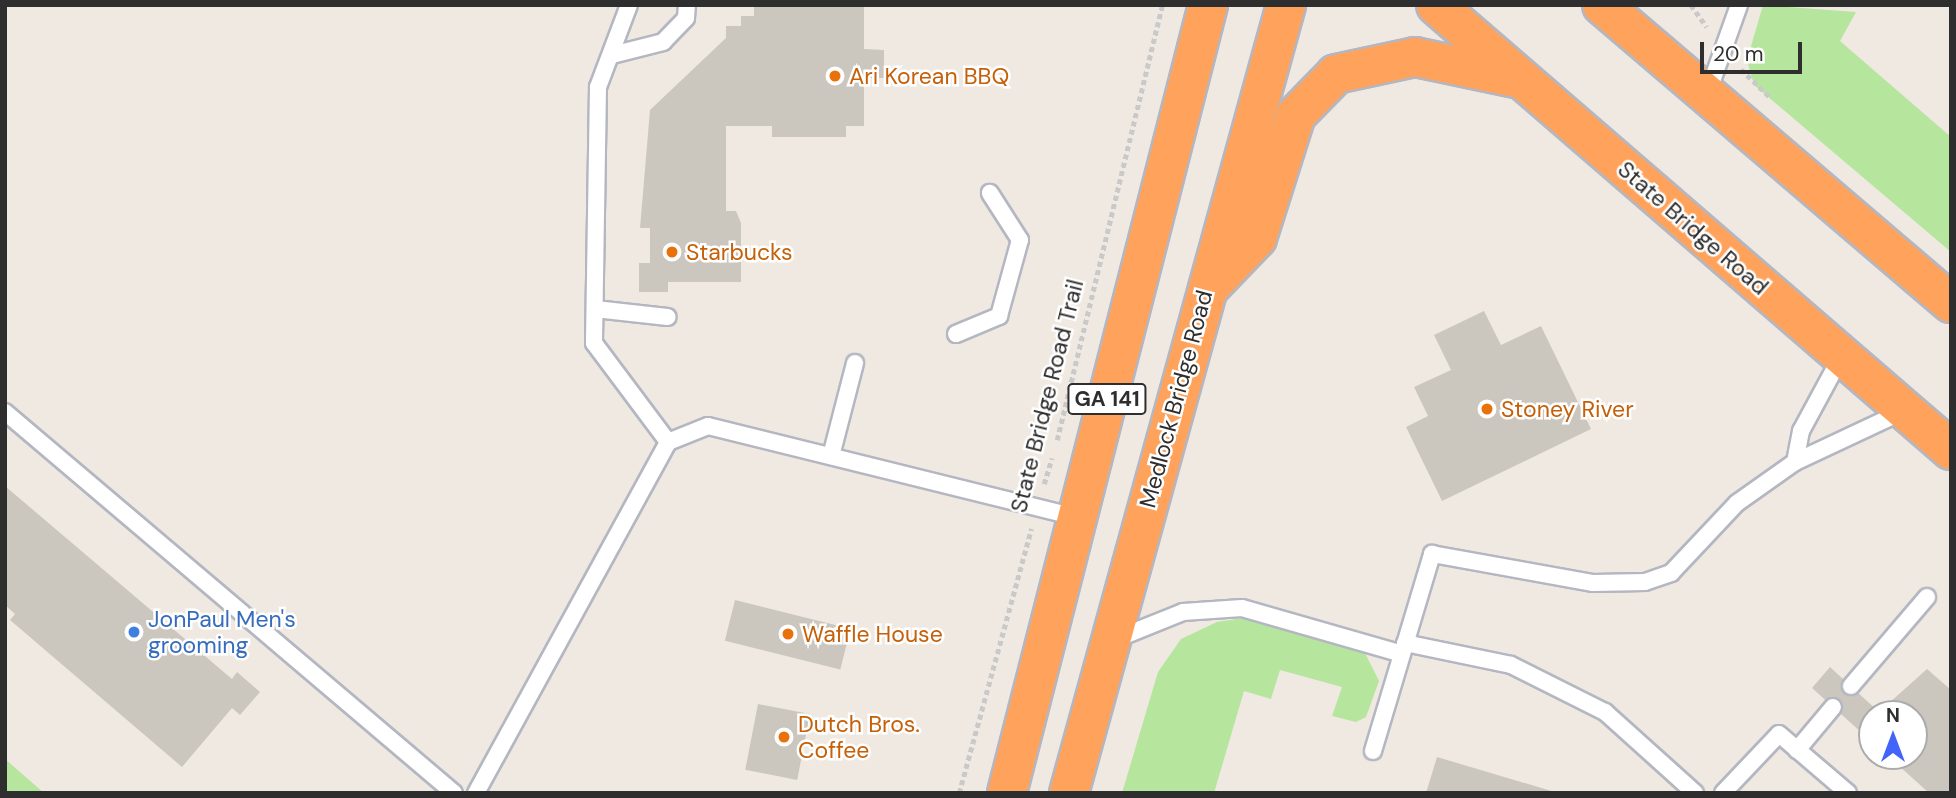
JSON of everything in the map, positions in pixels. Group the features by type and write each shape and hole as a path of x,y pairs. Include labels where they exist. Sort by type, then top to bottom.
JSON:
{"highway":[{"name":"GA 141","path":"1007,793 1208,5"},
{"name":"Medlock Bridge Road","path":"1069,793 1204,293 1286,5"},
{"name":"State Bridge Road","path":"1436,5 1951,450"},
{"path":"1602,5 1951,303"},
{"path":"1204,293 1256,238 1296,115 1336,74 1415,57 1521,79"}],"lane":[{"path":"629,5 598,87 594,343 668,442"},
{"path":"612,55 663,42 685,18 687,5"},
{"path":"1707,94 1739,5"},
{"path":"956,334 999,316 1020,240 990,194"},
{"path":"595,309 668,317"},
{"path":"1794,462 1801,431 1841,357"},
{"path":"831,456 855,363"},
{"path":"1373,751 1432,554 1594,583 1645,582 1671,573 1737,503 1794,462 1904,411"},
{"path":"5,412 454,793"},
{"path":"476,793 668,442 708,426 1077,517"},
{"path":"1851,686 1927,597"},
{"path":"1111,641 1184,611 1242,608 1404,648 1511,665 1605,712 1695,793"},
{"path":"1797,750 1833,707"},
{"path":"1723,793 1779,734 1848,793"}],"path":[{"name":"State Bridge Road Trail","path":"959,793 1037,508 1162,5"},
{"path":"1691,5 1723,50 1782,109"}],"green space":[{"path":"1763,5 1856,12 1840,41 1951,137 1951,252 1754,85 1747,60"},
{"path":"1243,618 1364,651 1379,681 1366,717 1356,722 1332,716 1342,687 1280,670 1271,699 1244,691 1214,793 1122,793 1158,672 1181,639 1217,622"},
{"path":"5,759 44,793 5,793"}],"building":[{"path":"754,7 864,7 864,49 884,50 884,78 864,78 864,126 846,126 846,137 772,137 772,126 726,126 726,211 736,211 741,223 741,282 668,282 668,292 639,292 639,263 650,263 650,228 640,228 650,110 726,38 726,26 741,26 741,16 754,16"},
{"path":"1484,311 1501,345 1541,326 1591,429 1442,501 1406,427 1428,416 1414,387 1451,370 1434,335"},
{"path":"5,486 232,679 237,672 260,692 240,715 232,708 182,767 10,620 15,614 5,605"},
{"name":"Waffle House","path":"735,600 850,629 840,670 725,641"},
{"path":"1830,667 1866,700 1858,700 1858,729 1812,688"},
{"path":"1927,669 1951,690 1951,791 1929,793 1904,770 1928,770 1928,700 1892,700"},
{"path":"758,704 810,714 797,780 745,770"},
{"path":"1437,757 1555,792 1555,793 1426,793"}],"place":[{"name":"Ari Korean BBQ","path":"835,76"},
{"name":"Starbucks","path":"672,252"},
{"name":"Stoney River","path":"1487,409"},
{"name":"JonPaul Men's grooming","path":"134,632"},
{"name":"Waffle House","path":"788,634"},
{"name":"Dutch Bros. Coffee","path":"784,737"}]}
